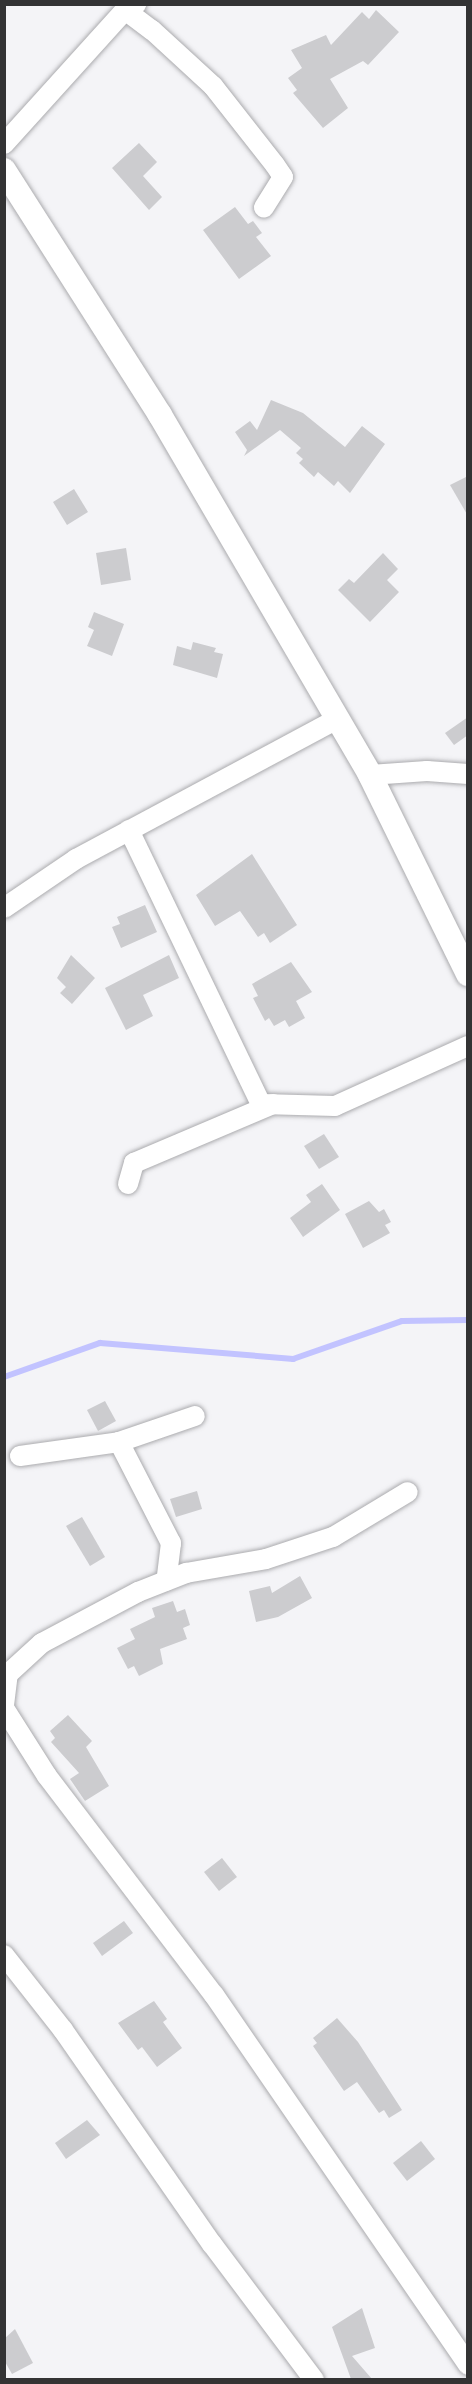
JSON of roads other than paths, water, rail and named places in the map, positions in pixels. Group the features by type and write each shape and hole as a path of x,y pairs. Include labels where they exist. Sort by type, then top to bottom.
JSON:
{"street":[{"path":"4,144 131,8 213,86 275,165 283,177 264,207"},
{"path":"4,170 160,415 335,720 370,775 468,974"},
{"path":"4,908 76,859 335,720"},
{"path":"370,775 427,771 468,774"},
{"path":"129,830 261,1104 335,1106 468,1046"},
{"path":"129,1184 134,1163 273,1104"},
{"path":"20,1456 119,1442 195,1416"},
{"path":"119,1442 171,1543 166,1581"},
{"path":"408,1492 333,1537 266,1559 186,1573 42,1643 8,1674 4,1706 47,1776 214,1995 468,2365"},
{"path":"4,1955 63,2030 212,2244 314,2379"}],"waterway":[{"path":"4,1377 100,1343 293,1359 402,1321 468,1320"}]}
